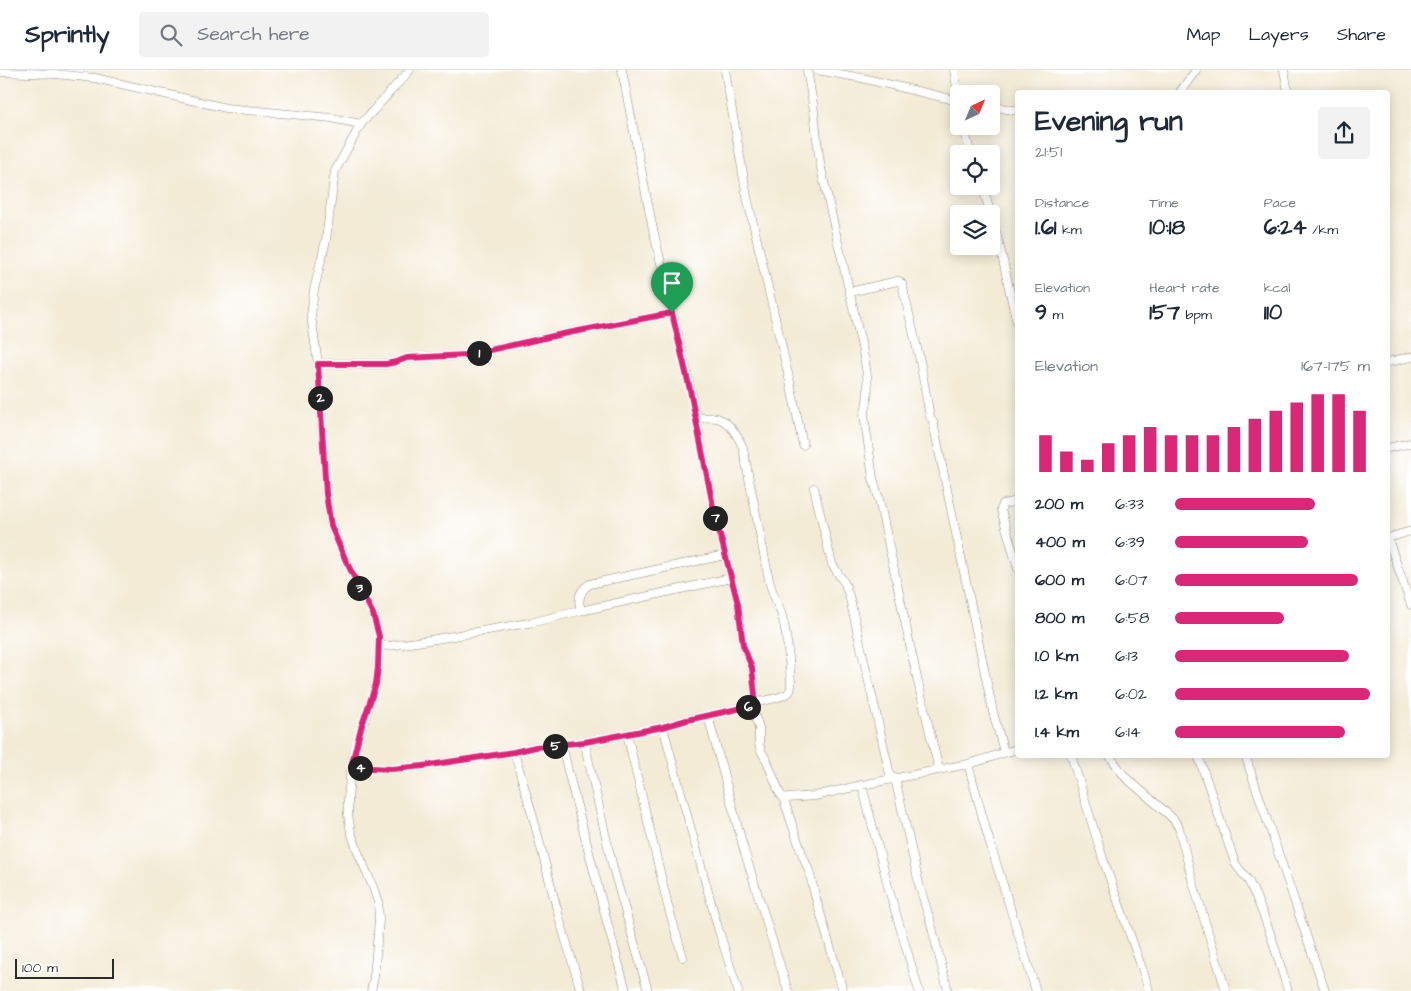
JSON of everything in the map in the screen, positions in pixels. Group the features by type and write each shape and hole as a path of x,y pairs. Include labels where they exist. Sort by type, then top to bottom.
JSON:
{"street":[{"path":"371,991 374,977 379,907 351,832 348,799 351,767 361,728 376,684 379,636 373,614 346,561 331,526 326,494 318,364 311,316 314,290 326,240 335,171 362,124 410,70"},
{"path":"622,70 652,225 686,367 714,511 738,604 743,645 752,668 755,695 754,713 759,728 759,744 783,797 809,870 843,991"},
{"path":"725,70 747,197 803,445"},
{"path":"806,70 813,103 821,168 866,368 868,394 864,415 873,478 939,770"},
{"path":"817,70 950,98"},
{"path":"954,70 956,85"},
{"path":"1181,90 1196,70"},
{"path":"1284,70 1288,90"},
{"path":"0,72 95,78 226,108 331,118 362,124"},
{"path":"1000,108 1015,110"},
{"path":"1000,246 1015,315"},
{"path":"850,292 897,281 902,284 1004,752"},
{"path":"318,364 386,364 407,358 467,355 672,313"},
{"path":"1390,362 1411,357"},
{"path":"351,767 392,769 414,767 536,747 585,742 663,727 747,707 754,703 784,696 791,690 786,635 782,616 769,580 743,448 728,424 718,419 696,418"},
{"path":"1390,448 1411,443"},
{"path":"814,488 832,564 845,584 850,599 920,888 948,991"},
{"path":"1015,502 1003,504 1001,510 1015,559"},
{"path":"1390,537 1411,531"},
{"path":"1390,544 1411,605"},
{"path":"583,610 580,607 579,599 582,591 588,585 725,555"},
{"path":"379,645 389,646 430,640 534,622 731,578"},
{"path":"708,716 744,850 788,991"},
{"path":"663,727 718,928 738,991"},
{"path":"627,734 668,906 684,957"},
{"path":"585,742 613,868 648,991"},
{"path":"562,745 626,991"},
{"path":"783,797 815,796 968,764 1015,750"},
{"path":"514,752 533,817 558,917 581,991"},
{"path":"1072,758 1104,862 1149,991"},
{"path":"1111,758 1125,777 1168,814 1179,828 1192,879 1226,991"},
{"path":"1199,758 1235,863 1247,879 1261,908 1288,991"},
{"path":"1246,758 1325,991"},
{"path":"968,764 1036,991"},
{"path":"862,785 918,991"}],"route":[{"path":"672,313 690,390 714,511 738,604 743,645 752,668 754,703 747,707 663,727 585,742 536,747 423,766 392,769 351,767 361,728 376,684 379,636 373,614 346,561 331,526 326,494 318,364 386,364 407,358 467,355 672,313"}]}
